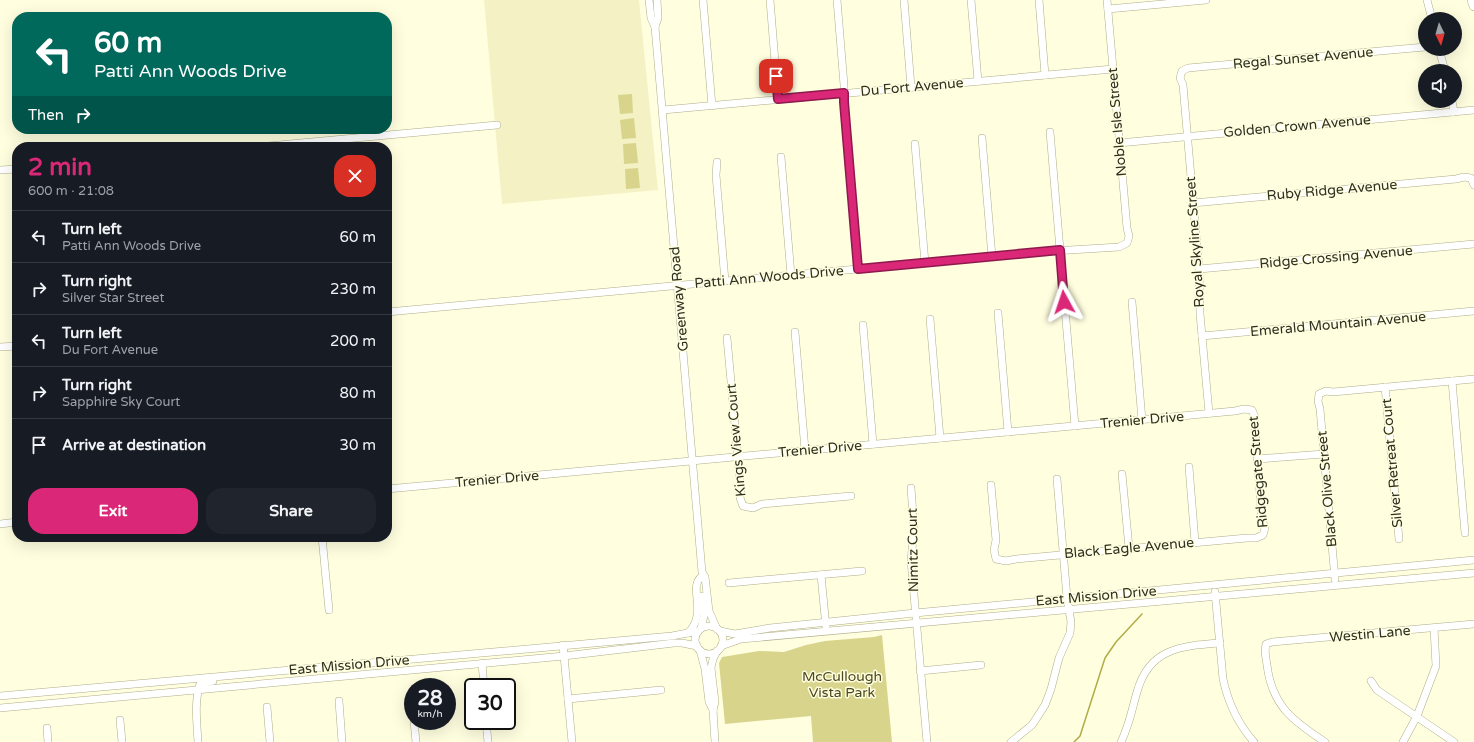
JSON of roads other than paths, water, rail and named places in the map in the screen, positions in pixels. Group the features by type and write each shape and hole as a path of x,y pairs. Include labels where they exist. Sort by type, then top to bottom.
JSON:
{"main road":[{"path":"1472,0 1474,6"}],"street":[{"name":"Greenway Road","path":"649,0 651,18 655,27 663,110 693,461 704,613 700,630"},
{"name":"Greenway Road","path":"655,27 658,18 657,0"},
{"path":"703,0 712,106"},
{"path":"770,0 778,99"},
{"path":"837,0 844,110 858,269"},
{"path":"904,0 912,87"},
{"path":"971,0 978,81"},
{"path":"1038,0 1045,75"},
{"name":"Noble Isle Street","path":"1107,0 1127,228 1129,236 1127,243"},
{"path":"1108,9 1206,0"},
{"path":"1427,0 1430,12"},
{"name":"Regal Sunset Avenue","path":"1182,71 1188,68 1418,48"},
{"name":"Du Fort Avenue","path":"663,110 1113,69"},
{"name":"Royal Skyline Street","path":"1182,71 1180,78 1183,85 1209,413"},
{"path":"1453,108 1454,112"},
{"name":"Golden Crown Avenue","path":"1119,142 1474,110"},
{"path":"312,142 497,125"},
{"path":"1050,132 1075,426"},
{"path":"982,138 992,257"},
{"path":"915,144 925,263"},
{"path":"781,157 791,275"},
{"path":"717,162 716,175 725,281"},
{"path":"0,170 12,169"},
{"name":"Ruby Ridge Avenue","path":"1193,203 1456,179 1464,177 1471,178 1474,185"},
{"name":"Patti Ann Woods Drive","path":"392,312 1060,250 1119,246 1127,243"},
{"name":"Ridge Crossing Avenue","path":"1198,269 1474,244"},
{"path":"1132,302 1142,420"},
{"name":"Emerald Mountain Avenue","path":"1202,336 1474,311"},
{"path":"998,313 1008,432"},
{"path":"930,319 940,438"},
{"path":"862,325 873,444"},
{"path":"796,332 805,450"},
{"name":"Kings View Court","path":"727,338 741,490 740,498 743,506 753,508 762,504 851,496"},
{"path":"0,347 12,346"},
{"path":"1385,387 1474,379"},
{"path":"1452,381 1465,533"},
{"name":"Black Olive Street","path":"1336,585 1320,409 1318,401 1319,394 1326,391 1333,392 1385,387"},
{"name":"Silver Retreat Court","path":"1385,387 1399,538"},
{"name":"Trenier Drive","path":"392,489 1142,420 1244,409 1252,410"},
{"name":"Ridgegate Street","path":"1252,410 1255,417 1262,520 1265,528 1263,535"},
{"path":"1257,459 1324,454"},
{"path":"1189,467 1195,542"},
{"path":"1122,474 1129,548"},
{"path":"1011,742 1032,725 1042,711 1049,698 1057,663 1070,633 1070,610 1067,598 1057,479"},
{"name":"Black Eagle Avenue","path":"991,485 996,540 994,550 996,558 1006,561 1016,558 1256,538 1263,535"},
{"name":"Nimitz Court","path":"911,488 914,528 911,560 927,742"},
{"path":"0,524 12,523"},
{"path":"322,542 329,610"},
{"name":"East Mission Drive","path":"718,630 735,634 766,629 915,613 1474,560"},
{"path":"729,583 862,571"},
{"name":"East Mission Drive","path":"719,648 741,639 1474,573"},
{"name":"Greenway Road","path":"701,575 706,577 710,612 718,630"},
{"path":"688,633 695,624 698,616 696,587 701,575"},
{"path":"821,575 826,631"},
{"path":"1214,585 1223,679 1228,698 1243,728 1254,742"},
{"name":"Westin Lane","path":"1325,742 1298,724 1281,705 1274,692 1269,676 1264,651 1266,644 1272,642 1474,624"},
{"path":"713,710 709,702 705,669 696,640 700,630 709,626 718,630 722,637 712,665 715,702 713,710 715,742"},
{"path":"1403,742 1417,716 1436,666 1434,628"},
{"name":"East Mission Drive","path":"0,696 672,636 700,630"},
{"name":"East Mission Drive","path":"0,708 564,656 674,643 682,643 698,648"},
{"path":"1121,742 1140,684 1152,663 1163,654 1180,647 1220,643"},
{"path":"563,645 572,742"},
{"path":"698,648 709,653 719,648"},
{"path":"482,663 483,678"},
{"path":"920,671 981,665"},
{"path":"198,742 196,708 200,684 207,681 257,676 272,671"},
{"path":"1371,681 1377,690 1454,742"},
{"path":"568,699 661,690"},
{"path":"339,701 342,742"},
{"path":"267,707 270,742"},
{"path":"120,720 122,742"},
{"path":"47,728 48,742"},
{"path":"415,730 416,742"},
{"path":"487,730 488,742"}],"waterway":[{"path":"1074,742 1080,736 1105,658 1116,642 1142,614"}],"park label":[{"name":"McCullough Vista Park","path":"842,684"}]}
